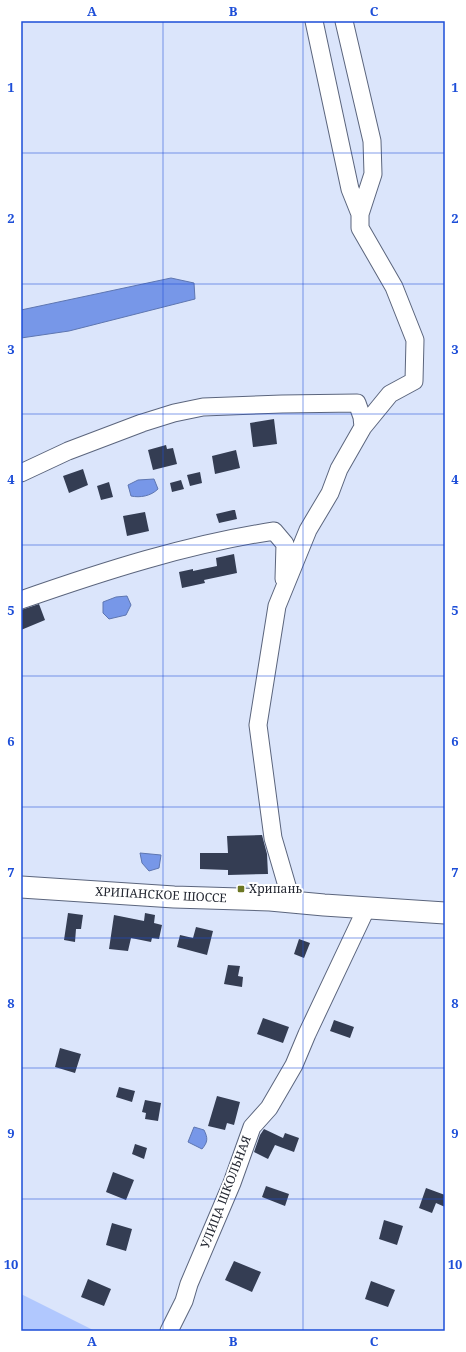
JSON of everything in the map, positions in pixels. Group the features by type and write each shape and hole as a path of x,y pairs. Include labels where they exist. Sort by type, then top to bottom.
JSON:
{"main road":[{"name":"ХРИПАНСКОЕ ШОССЕ","path":"21,887 174,897 270,900 292,903 445,913"}],"street":[{"path":"314,21 350,189 360,214"},
{"path":"292,903 273,838 258,725 277,606 308,530 330,493 339,469 363,427 390,394 414,381 416,340 394,287 360,228 360,214 373,174 372,141 344,21"},
{"path":"21,472 68,451 142,423 174,413 203,407 357,403 362,417 363,427"},
{"path":"21,600 76,581 157,557 239,536 274,531 285,544 284,589"},
{"name":"УЛИЦА ШКОЛЬНАЯ","path":"169,1331 184,1301 189,1284 232,1183 252,1127 269,1108 294,1065 306,1034 367,907"}],"shaded area":[{"path":"171,278 194,283 195,299 69,331 21,338 21,310"},
{"path":"154,479 158,489 145,496 131,496 128,485 138,480"},
{"path":"127,596 131,605 126,615 109,619 103,613 103,602 116,597"},
{"path":"140,853 161,855 159,868 149,871 142,863"},
{"path":"194,1127 204,1130 207,1138 202,1149 188,1142"},
{"path":"21,1294 95,1331 21,1331"}],"building":[{"path":"274,419 277,444 253,447 250,423"},
{"path":"166,445 167,449 173,448 177,464 153,470 148,450"},
{"path":"236,450 240,468 215,474 212,456"},
{"path":"83,469 88,485 69,493 63,476"},
{"path":"200,472 202,483 190,486 187,475"},
{"path":"181,480 184,489 172,492 170,483"},
{"path":"109,482 113,497 101,500 97,486"},
{"path":"235,510 237,519 219,523 216,514"},
{"path":"145,512 149,531 127,536 123,516"},
{"path":"234,554 237,573 204,580 205,583 182,588 179,572 217,566 216,558"},
{"path":"39,604 45,620 21,630 21,610"},
{"path":"262,835 267,854 268,874 228,875 228,870 200,869 200,853 228,853 227,836"},
{"path":"68,913 83,915 81,929 76,929 75,942 64,940"},
{"path":"145,913 155,915 154,923 162,925 159,939 152,938 151,942 131,938 128,951 109,949 114,915 144,921"},
{"path":"196,927 213,931 207,955 177,947 180,935 193,938"},
{"path":"299,939 310,943 304,958 294,954"},
{"path":"228,965 240,966 238,976 243,977 242,987 224,984"},
{"path":"263,1018 289,1027 283,1043 257,1034"},
{"path":"334,1020 354,1027 350,1038 330,1031"},
{"path":"60,1048 81,1054 75,1073 55,1067"},
{"path":"119,1087 135,1091 132,1102 116,1097"},
{"path":"217,1096 240,1102 234,1125 227,1123 225,1130 208,1126"},
{"path":"145,1100 161,1103 158,1121 145,1119 146,1113 142,1112"},
{"path":"264,1129 283,1138 285,1133 299,1138 294,1152 275,1145 268,1159 254,1152 260,1135"},
{"path":"135,1144 147,1148 144,1159 132,1154"},
{"path":"113,1172 134,1180 126,1200 106,1192"},
{"path":"266,1186 289,1194 285,1206 262,1197"},
{"path":"426,1188 445,1195 445,1207 436,1203 432,1213 419,1208"},
{"path":"384,1220 403,1226 397,1245 379,1239"},
{"path":"112,1223 132,1229 126,1251 106,1245"},
{"path":"234,1261 261,1272 252,1292 225,1280"},
{"path":"88,1279 111,1289 104,1306 81,1297"},
{"path":"371,1281 395,1290 388,1307 365,1299"}],"place":[{"name":"Хрипань","path":"241,889"}]}
